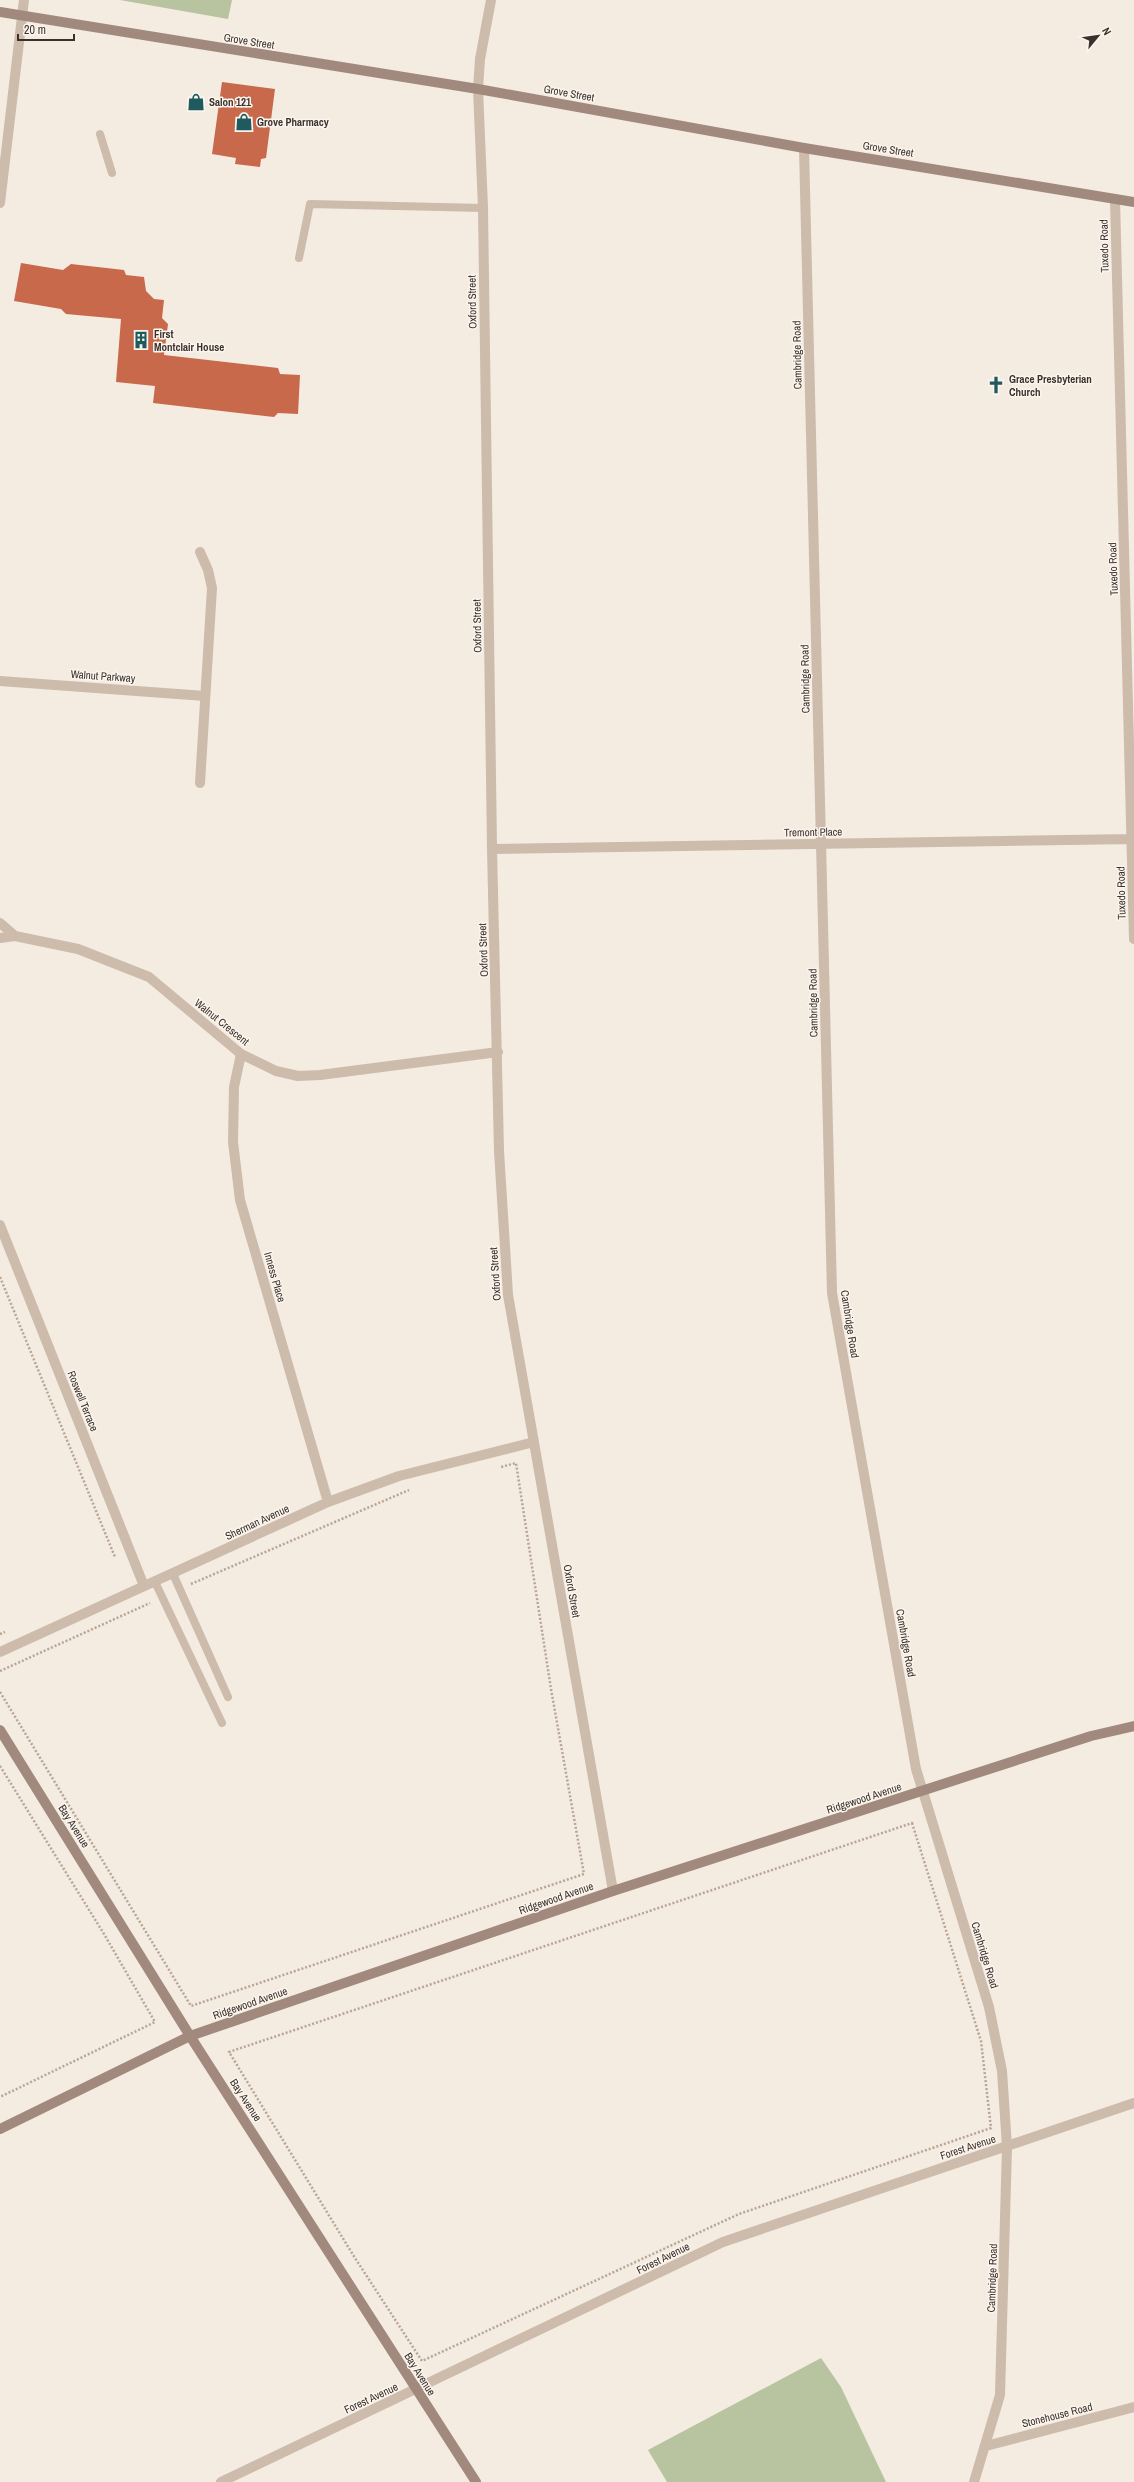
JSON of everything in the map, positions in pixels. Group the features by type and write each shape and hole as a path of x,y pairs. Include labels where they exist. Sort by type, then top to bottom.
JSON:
{"street":[{"path":"0,203 3,156 24,0"},
{"name":"Oxford Street","path":"491,0 480,59 478,89 483,208 492,849 498,1052 499,1151 508,1295 613,1891"},
{"name":"Grove Street","path":"0,12 478,89 804,148 1134,202"},
{"name":"Cambridge Road","path":"804,148 832,1292 916,1769 989,2007 1002,2071 1008,2147 1000,2395 974,2482"},
{"name":"Tuxedo Road","path":"1115,199 1133,839 1134,940"},
{"path":"200,552 208,570 212,588 200,782"},
{"name":"Walnut Parkway","path":"0,681 205,696"},
{"name":"Tremont Place","path":"492,849 1133,839"},
{"name":"Walnut Crescent","path":"0,923 15,936"},
{"name":"Walnut Crescent","path":"0,938 15,936 78,949 149,977 241,1054 276,1071 298,1076 320,1075 498,1052"},
{"name":"Inness Place","path":"241,1054 234,1087 233,1142 240,1200 328,1502"},
{"name":"Roswell Terrace","path":"0,1225 144,1586"},
{"name":"Sherman Avenue","path":"0,1652 328,1502 399,1476 534,1442"},
{"name":"Ridgewood Avenue","path":"0,2129 190,2036 613,1891 1091,1736 1134,1726"},
{"name":"Bay Avenue","path":"0,1730 190,2036 296,2198 416,2391 476,2482"},
{"name":"Forest Avenue","path":"221,2482 416,2391 723,2242 1008,2147 1134,2103"},
{"name":"Stonehouse Road","path":"986,2446 1134,2407"}],"lane":[{"path":"100,134 112,173"},
{"path":"299,258 310,204 483,208"},
{"path":"173,1574 178,1590 228,1697"},
{"path":"155,1582 222,1723"}],"path":[{"path":"0,1277 118,1564"},
{"path":"0,1692 191,2006 584,1874 551,1689 516,1464 494,1469"},
{"path":"178,1590 414,1488"},
{"path":"0,1670 163,1597"},
{"path":"0,1634 7,1632"},
{"path":"0,1766 104,1934 155,2022 0,2097"},
{"path":"912,1823 982,2041 991,2128 739,2214 422,2360 355,2258 229,2052 912,1823"}],"green space":[{"path":"120,0 232,0 228,19"},
{"path":"821,2358 841,2387 886,2482 667,2482 648,2450"}],"building":[{"name":"Grove Pharmacy","path":"222,82 275,89 266,158 261,159 260,167 235,164 236,158 212,154"},
{"name":"First Montclair House","path":"21,263 63,270 71,264 124,270 126,275 144,277 146,291 154,299 164,300 162,318 168,324 164,355 278,368 280,374 300,375 298,414 278,413 274,417 153,403 155,386 116,382 121,319 66,314 61,309 14,301"}],"place":[{"name":"Salon 121","path":"196,102"},
{"name":"Grove Pharmacy","path":"244,122"},
{"name":"First Montclair House","path":"141,340"},
{"name":"Grace Presbyterian Church","path":"996,385"}]}
